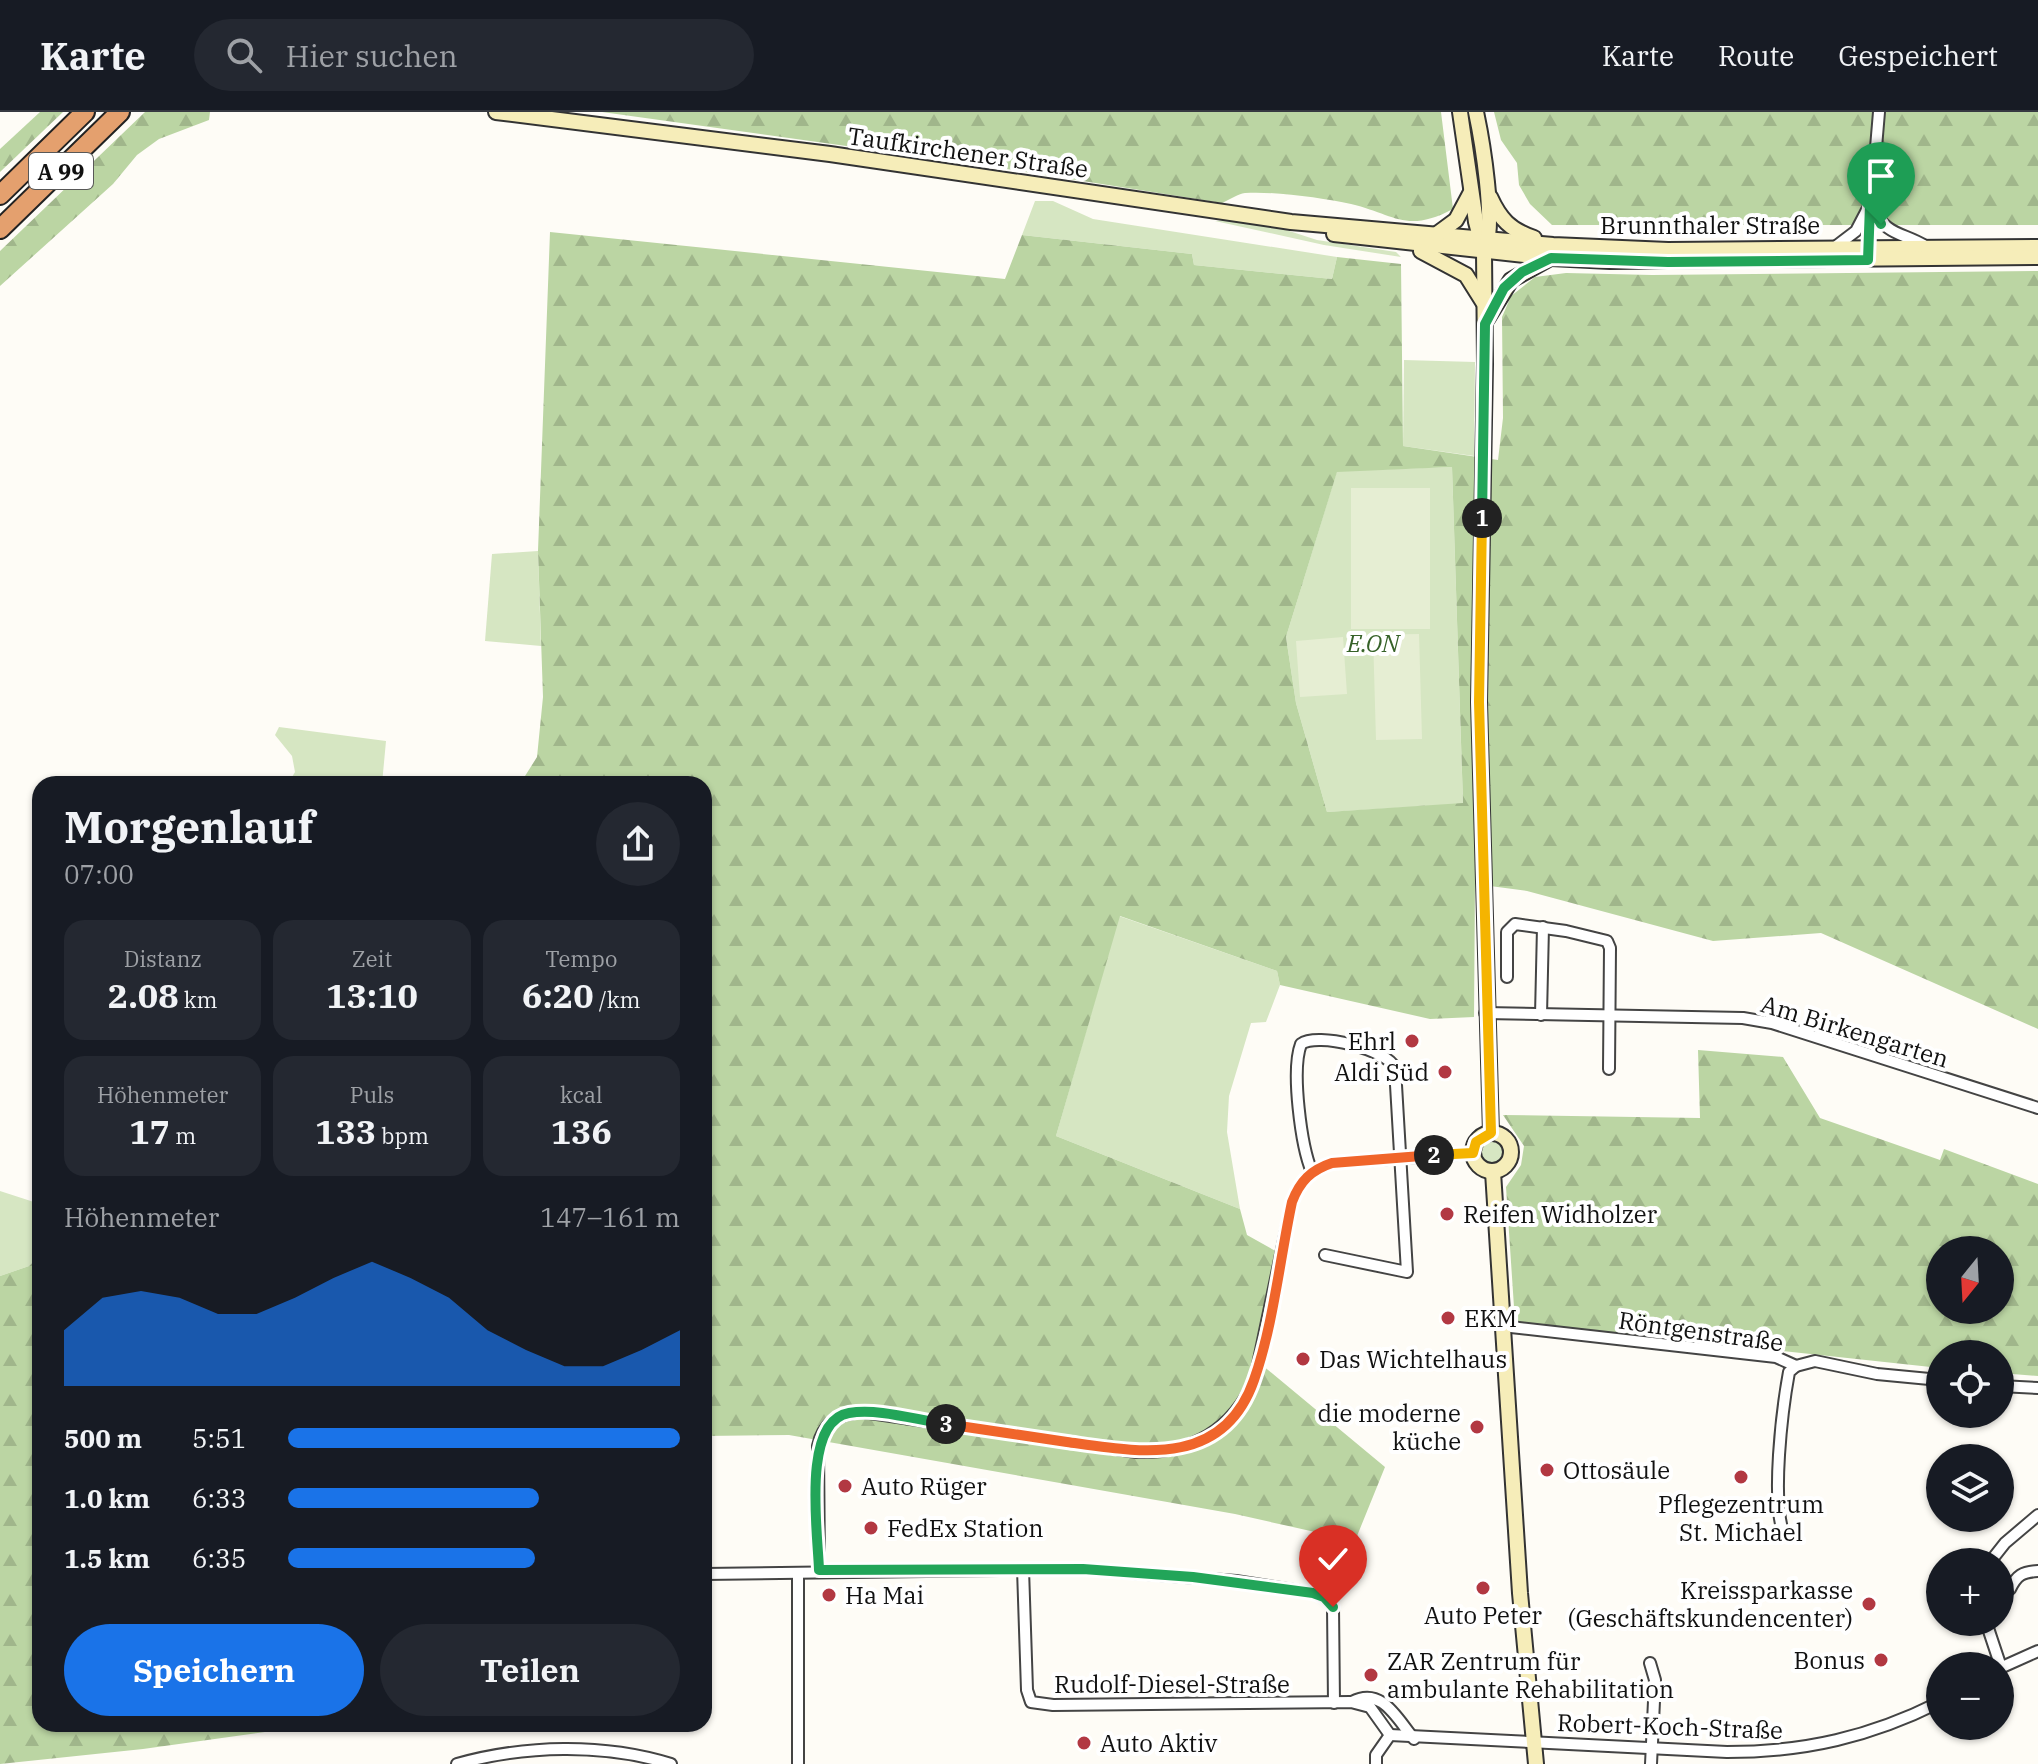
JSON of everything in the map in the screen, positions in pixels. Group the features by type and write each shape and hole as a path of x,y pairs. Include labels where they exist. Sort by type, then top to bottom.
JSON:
{"highway":[{"name":"A 99","path":"0,195 85,112"},
{"name":"A 99","path":"0,229 120,112"}],"main road":[{"name":"Taufkirchener Straße","path":"496,112 885,162 1291,222 1437,234 1484,243"},
{"path":"1460,112 1480,190 1510,228 1552,252 1511,280 1485,324"},
{"path":"1476,112 1485,308 1479,702 1483,944 1491,1133"},
{"path":"1437,234 1456,220 1480,190"},
{"name":"Taufkirchener Straße","path":"1291,222 1324,232 1406,244 1484,243"},
{"name":"Brunnthaler Straße","path":"1484,243 1668,262 1867,253 1927,247 2038,247"},
{"path":"1406,244 1466,275 1479,292 1485,308"},
{"name":"Brunnthaler Straße","path":"1552,252 1835,247 1867,253 2038,257"},
{"path":"1491,1133 1505,1138 1512,1151 1507,1165 1493,1172 1479,1167 1473,1153 1476,1142 1491,1133"},
{"path":"1493,1172 1520,1593 1536,1764"}],"street":[{"path":"1867,253 1879,112"},
{"path":"1835,247 1856,231 1870,205"},
{"path":"1870,205 1881,224 1892,234 1927,247"},
{"path":"1507,977 1509,928 1515,924 1607,941 1609,1069"},
{"path":"1541,1015 1543,927"},
{"name":"Am Birkengarten","path":"1485,1013 1743,1018 1772,1023 2038,1108"},
{"path":"1312,1172 1303,1149 1298,1060 1301,1044 1314,1038 1371,1050 1394,1064 1407,1272 1325,1255"},
{"path":"819,1570 818,1446 825,1429 841,1415 863,1412 1145,1452 1181,1449 1217,1431 1244,1401 1255,1379 1292,1202 1297,1189 1312,1172 1332,1163 1473,1153"},
{"name":"Röntgenstraße","path":"1502,1326 1776,1357 1796,1366 1815,1361 1877,1374 1926,1379"},
{"path":"1784,1535 1779,1518 1783,1426 1789,1372 1796,1366"},
{"path":"2014,1387 2038,1388"},
{"path":"2001,1548 2038,1515"},
{"path":"712,1574 1023,1569 1180,1575 1324,1597 1333,1607 1334,1703"},
{"name":"Rudolf-Diesel-Straße","path":"1023,1569 1027,1690 1031,1702 1334,1703 1351,1702 1364,1696 1377,1698 1414,1739"},
{"path":"2014,1581 2024,1572 2038,1571"},
{"path":"798,1573 798,1764"},
{"path":"2014,1661 2038,1651"},
{"path":"1650,1663 1655,1680 1651,1764"},
{"path":"1351,1702 1370,1707 1390,1735 1414,1739 1534,1740"},
{"name":"Robert-Koch-Straße","path":"1534,1740 1727,1752 1799,1750 1870,1733 1926,1708"},
{"path":"1376,1764 1376,1755 1390,1735"},
{"path":"457,1764 540,1750 671,1764"}],"green space":[{"path":"40,112 63,112 0,172 0,149"},
{"path":"145,112 210,112 209,120 159,139 137,155 113,184 0,286 0,251"},
{"path":"602,112 1441,112 1453,209 1411,221 1351,204 1284,194 1245,193 1222,203 968,163"},
{"path":"1494,112 2038,112 2038,225 1552,225 1530,204 1519,185 1517,163 1501,140"},
{"path":"1035,201 1053,201 1093,219 1337,257 1332,279 1194,265 1192,254 1022,235"},
{"path":"1232,220 1280,228 1317,240 1396,252 1401,257 1324,245 1215,221"},
{"path":"550,232 1005,279 1022,235 1192,254 1194,265 1332,279 1337,257 1401,264 1403,446 1498,460 1503,418 1502,317 1511,296 1535,277 1566,273 2038,271 2038,1029 1821,933 1713,941 1527,891 1475,884 1474,1017 1430,1019 1280,985 1277,971 1120,916 1056,1136 1240,1209 1247,1235 1279,1253 1256,1360 1385,1467 1355,1541 1235,1514 789,1435 712,1436 712,776 525,776 537,757 543,697 538,551","holes":["1452,467 1463,803 1327,812 1296,703 1286,637 1337,472"]},
{"path":"1404,360 1475,362 1474,456 1403,446"},
{"name":"E.ON","path":"1452,467 1463,804 1327,812 1296,703 1286,637 1337,471"},
{"path":"1351,488 1430,488 1430,629 1351,629"},
{"path":"538,551 541,646 485,641 492,554"},
{"path":"1419,634 1422,739 1376,740 1373,635"},
{"path":"1343,637 1347,694 1300,697 1296,641"},
{"path":"279,727 386,741 383,776 293,776 295,772 292,756 275,735"},
{"path":"1119,916 1277,971 1280,985 1266,1022 1251,1023 1229,1096 1227,1132 1240,1209 1056,1136"},
{"path":"1698,1050 1783,1057 1820,1118 1940,1160 1944,1149 2038,1184 2038,1376 2014,1374 2014,1340 1926,1340 1926,1366 1515,1322 1506,1187 1521,1165 1524,1146 1503,1115 1700,1118"},
{"path":"1492,1137 1502,1142 1507,1152 1502,1162 1492,1167 1482,1162 1477,1152 1482,1142"},
{"path":"0,1191 32,1201 32,1263 0,1276"},
{"path":"32,1263 32,1732 265,1732 0,1764 0,1276"}],"place":[{"name":"Ehrl","path":"1412,1041"},
{"name":"Aldi Süd","path":"1445,1072"},
{"name":"Reifen Widholzer","path":"1447,1214"},
{"name":"EKM","path":"1448,1318"},
{"name":"Das Wichtelhaus","path":"1303,1359"},
{"name":"die moderne küche","path":"1477,1427"},
{"name":"Ottosäule","path":"1547,1470"},
{"name":"Pflegezentrum St. Michael","path":"1741,1477"},
{"name":"Auto Rüger","path":"845,1486"},
{"name":"FedEx Station","path":"871,1528"},
{"name":"Auto Peter","path":"1483,1588"},
{"name":"Ha Mai","path":"829,1595"},
{"name":"Kreissparkasse (Geschäftskundencenter)","path":"1869,1604"},
{"name":"Bonus","path":"1881,1660"},
{"name":"ZAR Zentrum für ambulante Rehabilitation","path":"1371,1675"},
{"name":"Auto Aktiv","path":"1084,1743"}],"route":[{"path":"1333,1607 1330,1601 1313,1593 1180,1575 1083,1569 819,1570 817,1455 820,1437 834,1419 863,1412 1137,1452 1167,1452 1196,1444 1227,1422 1244,1401 1255,1379 1292,1202 1303,1181 1319,1167 1344,1161 1473,1153 1473,1147 1480,1137 1491,1133 1483,944 1479,702 1485,324 1511,280 1551,258 1668,262 1868,260 1870,205 1881,224"}]}
